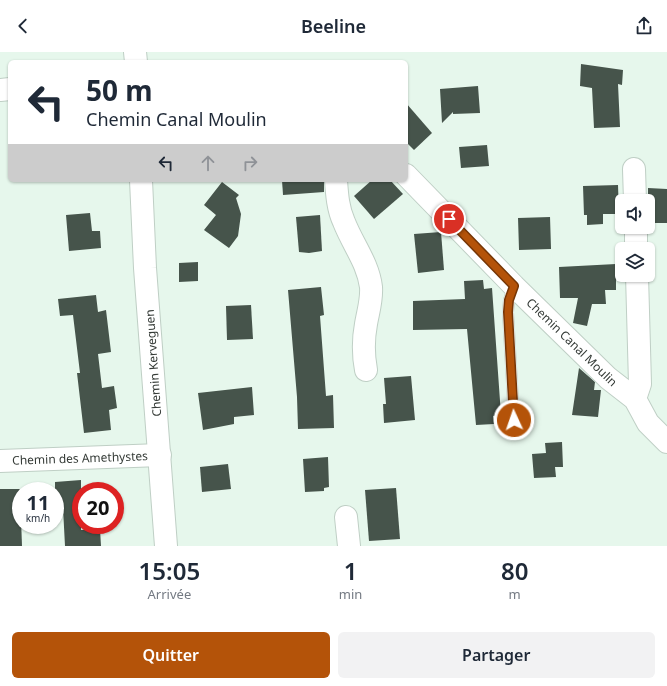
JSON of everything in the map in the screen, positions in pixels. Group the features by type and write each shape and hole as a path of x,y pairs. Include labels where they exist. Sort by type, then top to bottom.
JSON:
{"street":[{"path":"634,169 635,194"},
{"name":"Chemin Canal Moulin","path":"408,177 514,286 608,378 636,399 648,423 667,442"},
{"name":"Chemin Kerveguen","path":"142,182 146,268 166,546"},
{"path":"336,182 338,205 344,222 361,253 368,271 371,288 370,306 363,346 366,370"},
{"path":"636,399 640,384 637,282"},
{"name":"Chemin des Amethystes","path":"0,461 160,455"},
{"path":"346,517 349,546"}],"lane":[{"path":"514,286 509,300 508,312 514,420"}],"building":[{"path":"581,64 623,70 622,85 618,84 620,127 594,128 592,88 580,86"},
{"path":"478,86 480,113 453,114 453,112 442,123 440,89"},
{"path":"408,105 432,133 414,150 408,144"},
{"path":"487,145 489,166 461,168 459,147"},
{"path":"222,182 239,195 236,198 241,214 238,236 229,248 204,230 216,215 204,205"},
{"path":"282,182 324,182 324,192 283,195"},
{"path":"370,182 392,182 403,194 374,219 354,196"},
{"path":"618,185 618,194 615,194 615,214 603,214 603,224 587,225 587,215 584,215 583,186"},
{"path":"648,188 667,189 667,223 655,223 655,194 648,194"},
{"path":"90,213 92,231 100,231 101,248 69,251 66,215"},
{"path":"320,215 322,251 309,253 299,252 296,217"},
{"path":"550,217 551,249 519,250 518,218"},
{"path":"441,232 444,270 418,273 414,234"},
{"path":"198,262 198,281 179,282 179,263"},
{"path":"615,264 616,290 605,290 606,304 592,304 587,326 573,323 578,298 560,298 559,267"},
{"path":"483,280 484,289 492,288 501,415 493,416 494,424 476,425 467,329 413,330 413,301 465,299 464,281"},
{"path":"321,287 324,315 320,316 326,396 333,395 334,428 298,429 297,397 288,290"},
{"path":"96,295 98,312 106,310 111,352 98,354 102,388 114,386 117,408 109,410 111,430 84,433 77,373 80,373 73,315 60,316 58,299"},
{"path":"251,305 253,339 227,340 226,306"},
{"path":"579,368 595,382 594,390 601,390 598,417 572,415"},
{"path":"411,376 415,420 384,423 383,404 386,404 384,378"},
{"path":"252,387 254,415 234,417 234,424 203,430 198,393"},
{"path":"562,442 563,467 555,467 556,477 534,478 532,454 546,453 545,443"},
{"path":"328,457 329,487 324,488 324,491 305,492 303,459"},
{"path":"228,464 231,489 202,492 200,467"},
{"path":"81,480 81,482 72,482 72,534 100,534 101,546 65,546 64,482 55,482"},
{"path":"396,488 400,539 369,541 365,490"},
{"path":"0,489 12,489 12,534 22,534 22,546 0,546"}],"route":[{"path":"449,219 514,286 509,300 508,312 514,420"}]}
